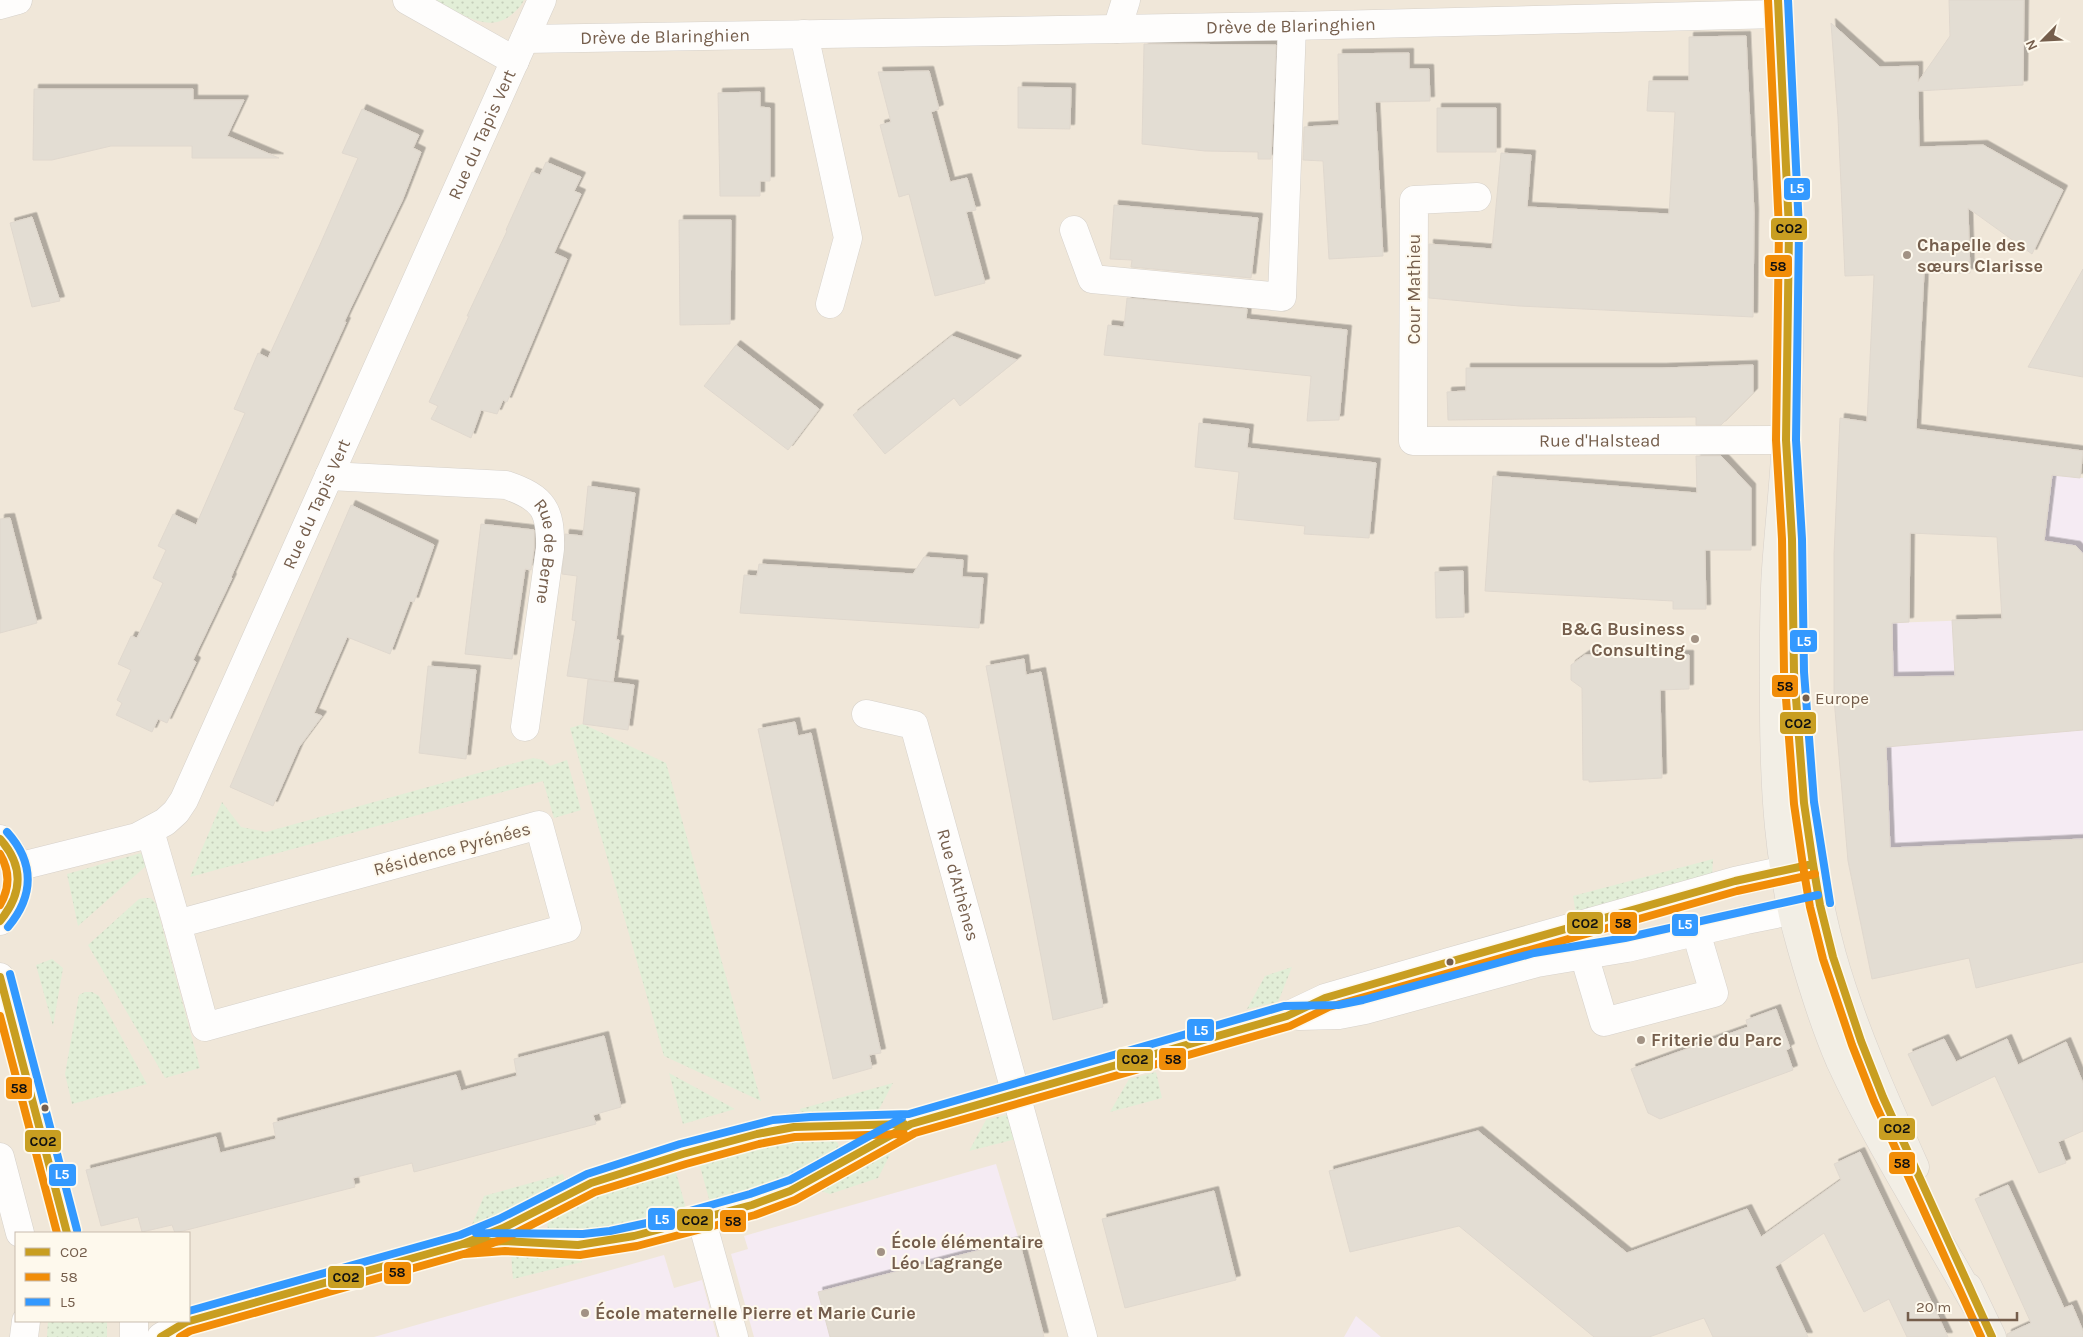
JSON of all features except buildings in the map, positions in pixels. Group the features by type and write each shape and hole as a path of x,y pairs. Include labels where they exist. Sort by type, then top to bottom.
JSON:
{"main road":[{"path":"1779,7 1789,229 1789,316 1786,440 1776,566 1773,650 1776,803 1783,871 1792,911 1816,996 1839,1059 1882,1142 1976,1304"},
{"path":"1786,440 1792,539 1794,672 1804,802 1820,905 1842,989 1873,1072 1992,1337"}],"street":[{"path":"0,5 18,0"},
{"path":"406,0 520,50"},
{"name":"Rue du Tapis Vert","path":"17,867 123,841 150,831 176,812 184,800 542,0"},
{"path":"1117,29 1126,0"},
{"name":"Drève de Blaringhien","path":"520,50 804,34 1292,26 1779,7"},
{"path":"1074,230 1092,279 1282,297 1292,26"},
{"path":"804,34 848,238 830,304"},
{"name":"Cour Mathieu","path":"1413,441 1414,200 1477,197"},
{"name":"Rue d'Halstead","path":"1413,441 1786,440"},
{"name":"Rue de Berne","path":"330,476 506,485 528,492 540,502 547,514 551,531 550,550 525,727"},
{"name":"Rue d'Athènes","path":"866,714 914,725 1016,1093"},
{"name":"Résidence Pyrénées","path":"539,825 567,928 205,1027 177,924 539,825"},
{"path":"150,831 177,924"},
{"path":"0,839 10,851 17,867 18,885 16,897 11,908 0,921"},
{"path":"463,1244 505,1241 578,1245 598,1243 634,1236 752,1204 790,1191 911,1124 1287,1016 1325,998 1725,884 1813,864"},
{"path":"1287,1016 1339,1015 1365,1010 1538,963 1627,948 1820,905"},
{"path":"1584,954 1604,1022 1714,993 1696,932"},
{"path":"0,977 67,1232"},
{"path":"1016,1093 1083,1337"},
{"path":"190,1319 463,1244 503,1228 591,1183 683,1154 757,1134 794,1127 911,1124"},
{"path":"0,1157 20,1232"},
{"path":"701,1218 734,1337"},
{"path":"24,1337 26,1322"},
{"path":"134,1322 134,1337"},
{"path":"161,1337 181,1322"}],"shaded area":[{"path":"0,0 2083,0 2083,1337 0,1337"},
{"path":"2052,475 2083,478 2083,901 1858,912 1834,699 1834,625 2002,619 2039,589"},
{"name":"École élémentaire Léo Lagrange","path":"996,1164 1019,1240 1044,1337 754,1337 731,1254 748,1249 744,1236"},
{"name":"École maternelle Pierre et Marie Curie","path":"664,1255 674,1288 702,1280 717,1337 374,1337"},
{"path":"1356,1316 1381,1337 1344,1337"}],"green space":[{"path":"435,0 524,0 511,15 502,21 493,23 473,19"},
{"path":"583,724 666,763 761,1101 664,1056 570,728"},
{"path":"533,758 543,760 550,766 567,760 581,810 554,818 543,781 190,877 222,802 241,827 266,832"},
{"path":"141,853 146,866 78,926 67,874"},
{"path":"1713,859 1712,875 1577,921 1573,896"},
{"path":"151,898 156,904 200,1068 165,1078 88,945 139,899"},
{"path":"52,959 63,968 53,1026 36,965"},
{"path":"1292,967 1278,1002 1247,1009 1265,976"},
{"path":"85,992 92,992 99,996 147,1084 72,1104 65,1074 79,995"},
{"path":"1156,1072 1162,1098 1110,1112 1129,1079"},
{"path":"669,1073 735,1109 683,1124"},
{"path":"893,1083 876,1115 802,1119 800,1109"},
{"path":"1009,1114 1016,1139 969,1151 986,1120"},
{"path":"794,1139 834,1140 838,1143 839,1149 803,1175 711,1206 699,1163"},
{"path":"894,1147 878,1178 830,1194 818,1190"},
{"path":"675,1169 687,1212 593,1233 548,1230 547,1220 581,1198"},
{"path":"563,1174 565,1180 521,1208 471,1227 484,1196"},
{"path":"511,1254 579,1255 582,1262 513,1279"},
{"path":"48,1322 107,1322 107,1337 47,1337"}],"transit line":[{"name":"58","path":"1768,0 1779,229 1776,440 1782,539 1784,672 1794,804 1803,866 1810,907 1823,959 1852,1045 1874,1101 1981,1337"},
{"name":"CO2","path":"1778,0 1789,229 1786,440 1792,539 1794,672 1804,803 1813,864 1820,905 1833,957 1861,1041 1883,1097 1992,1337"},
{"name":"L5","path":"1788,0 1799,229 1796,440 1802,539 1804,672 1814,802 1830,903"},
{"name":"L5","path":"7,832 23,856 28,879 23,903 8,927"},
{"name":"CO2","path":"0,839 13,859 17,869 18,880 13,900 8,911 0,921"},
{"name":"58","path":"0,854 6,867 8,879 6,892 0,905"},
{"name":"CO2","path":"463,1244 505,1241 578,1245 634,1236 752,1205 790,1191 911,1124 1287,1016 1325,998 1449,962 1735,881 1813,864"},
{"name":"58","path":"464,1254 505,1251 580,1255 637,1246 755,1215 795,1200 915,1133 1290,1026 1329,1007 1737,891 1815,874"},
{"name":"L5","path":"190,1311 460,1235 499,1219 587,1174 680,1144 773,1120 909,1114 1284,1006 1338,1005 1363,1000 1534,953 1625,938 1818,895"},
{"name":"L5","path":"10,974 77,1230"},
{"name":"CO2","path":"0,977 67,1232"},
{"name":"58","path":"0,1016 57,1232"},
{"name":"L5","path":"476,1233 583,1234 610,1231 647,1223 750,1194 790,1180 902,1118"},
{"name":"CO2","path":"190,1321 463,1244 503,1228 591,1183 683,1154 757,1134 794,1127 904,1124"},
{"name":"58","path":"180,1337 190,1331 467,1253 508,1237 595,1192 686,1164 759,1144 795,1137 904,1134"},
{"name":"CO2","path":"161,1337 186,1322"}],"place":[{"name":"Chapelle des sœurs Clarisse","path":"1907,255"},
{"name":"B&G Business Consulting","path":"1695,639"},
{"name":"Europe","path":"1806,698"},
{"name":"Friterie du Parc","path":"1641,1040"},
{"name":"École élémentaire Léo Lagrange","path":"881,1252"},
{"name":"École maternelle Pierre et Marie Curie","path":"585,1313"}]}
